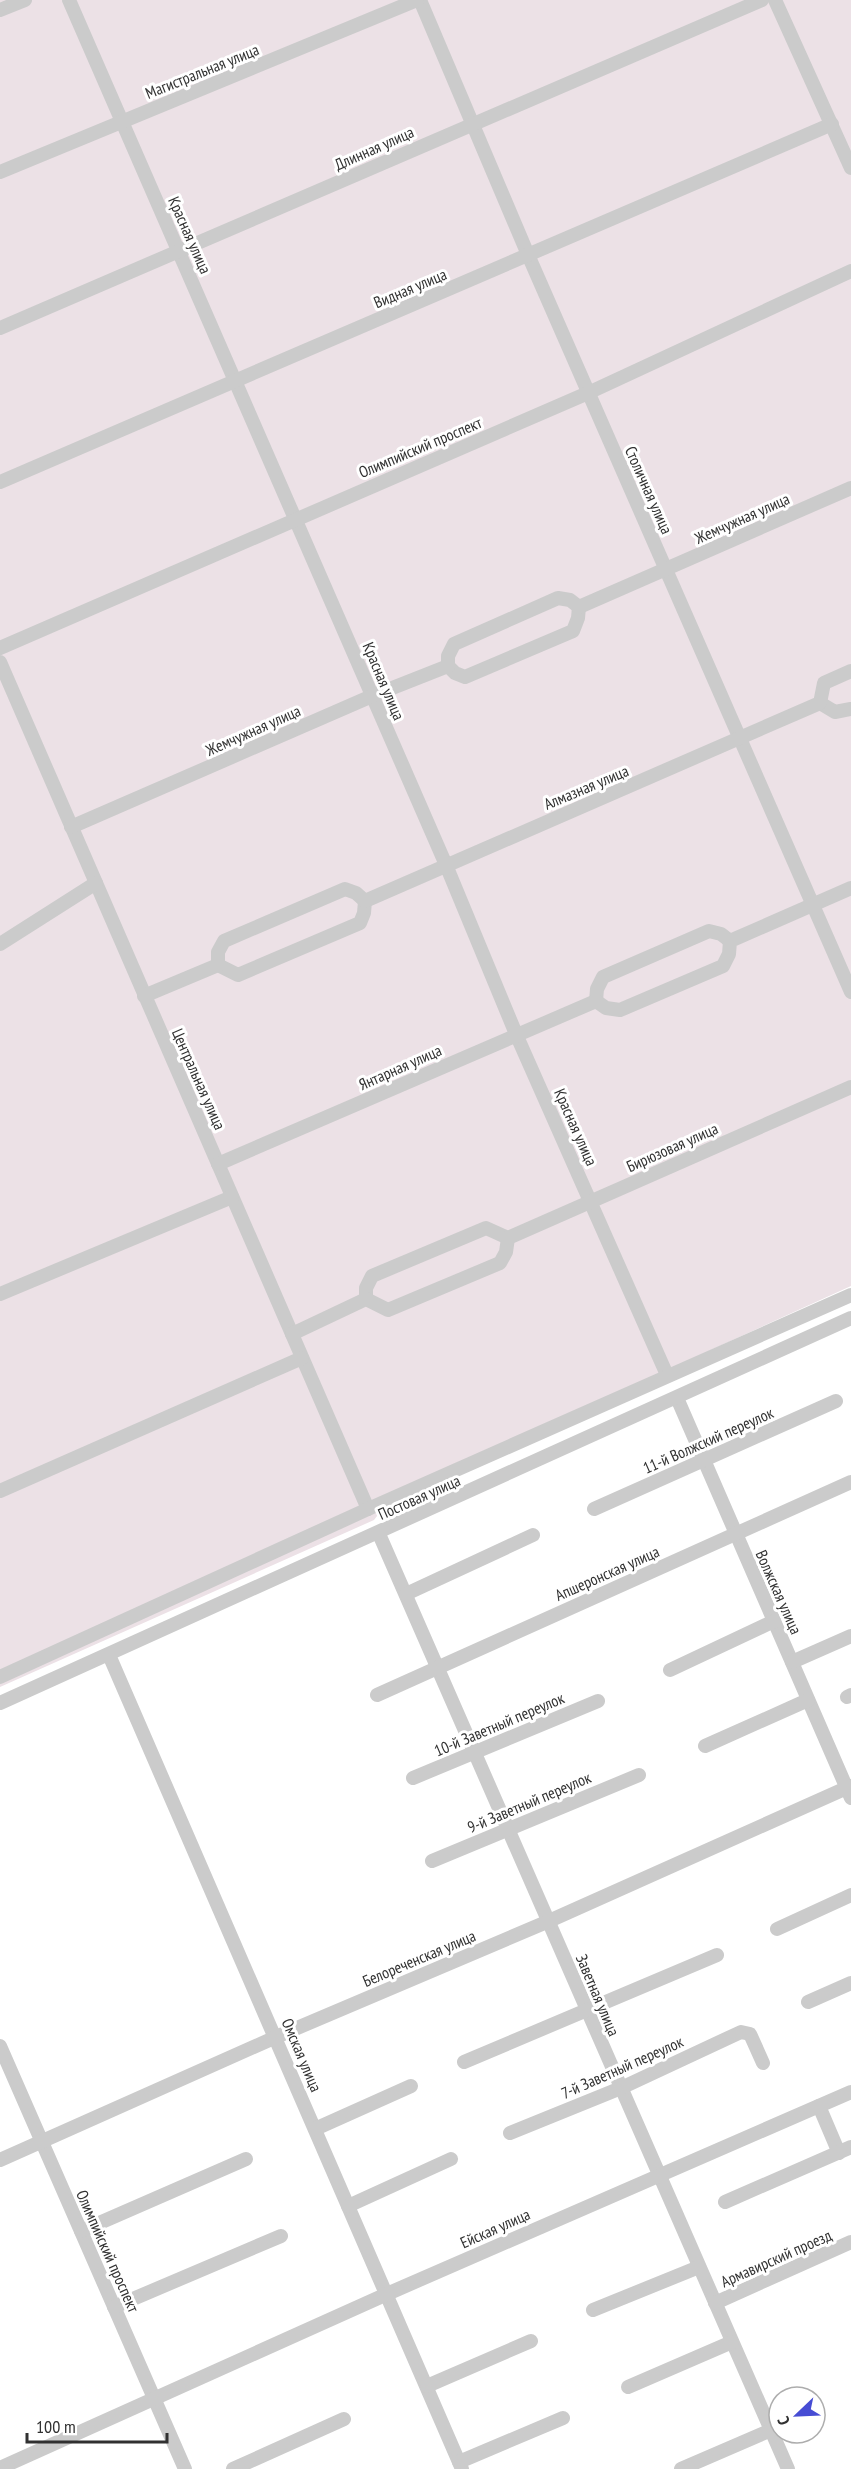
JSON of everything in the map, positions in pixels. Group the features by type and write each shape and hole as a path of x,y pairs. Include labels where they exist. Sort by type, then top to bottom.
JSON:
{"street":[{"path":"0,10 24,0"},
{"name":"Красная улица","path":"69,0 446,865 516,1034 668,1376"},
{"name":"Магистральная улица","path":"0,172 418,0"},
{"name":"Столичная улица","path":"418,0 851,992"},
{"name":"Длинная улица","path":"0,328 762,0"},
{"path":"775,0 851,168"},
{"name":"Видная улица","path":"0,482 234,379 529,257 832,124"},
{"name":"Олимпийский проспект","path":"0,648 588,393 851,271"},
{"name":"Жемчужная улица","path":"579,607 851,488"},
{"path":"558,598 570,600 579,607 579,618 573,631 465,677 454,673 448,666 448,656 454,644 558,598"},
{"name":"Центральная улица","path":"0,662 368,1509"},
{"name":"Жемчужная улица","path":"71,827 372,696 448,666"},
{"path":"851,671 824,683 820,703 835,712 842,713 851,709"},
{"name":"Алмазная улица","path":"365,901 820,703"},
{"path":"0,945 96,883"},
{"path":"730,941 851,888"},
{"path":"144,996 218,965 238,975 360,923 365,901 356,893 345,889 224,941 218,952 218,965"},
{"path":"709,931 721,934 730,941 729,954 723,966 620,1010 606,1008 596,1001 597,989 603,977 709,931"},
{"name":"Янтарная улица","path":"218,1164 596,1001"},
{"name":"Бирюзовая улица","path":"508,1238 851,1087"},
{"path":"0,1294 232,1197"},
{"path":"486,1228 508,1238 506,1252 500,1263 388,1310 366,1299 366,1288 372,1276 486,1228"},
{"name":"Постовая улица","path":"0,1677 368,1509 851,1295"},
{"path":"292,1334 366,1299"},
{"name":"Постовая улица","path":"0,1703 379,1534 851,1318"},
{"path":"0,1491 302,1358"},
{"name":"Волжская улица","path":"677,1398 849,1791"},
{"name":"11-й Волжский переулок","path":"594,1509 836,1401"},
{"name":"Апшеронская улица","path":"377,1695 851,1482"},
{"name":"Заветная улица","path":"379,1534 439,1666 767,2421"},
{"path":"406,1594 533,1535"},
{"path":"669,1670 774,1622"},
{"path":"792,1662 851,1636"},
{"name":"Омская улица","path":"109,1655 460,2465"},
{"path":"705,1746 808,1700"},
{"name":"10-й Заветный переулок","path":"413,1778 598,1701"},
{"name":"9-й Заветный переулок","path":"432,1861 639,1775"},
{"name":"Белореченская улица","path":"0,2160 276,2037 849,1791"},
{"path":"777,1929 851,1895"},
{"path":"464,2062 717,1955"},
{"path":"808,2002 851,1983"},
{"name":"7-й Заветный переулок","path":"510,2133 621,2088 746,2032 762,2063"},
{"name":"Олимпийский проспект","path":"0,2046 185,2469"},
{"path":"315,2129 411,2086"},
{"name":"Ейская улица","path":"0,2468 387,2294 851,2092"},
{"path":"725,2202 845,2150 819,2106"},
{"path":"81,2230 246,2158"},
{"path":"348,2206 451,2160"},
{"path":"114,2307 281,2236"},
{"name":"Армавирский проезд","path":"715,2303 851,2242"},
{"path":"593,2310 699,2266"},
{"path":"427,2386 531,2341"},
{"path":"628,2386 732,2342"},
{"path":"460,2465 563,2418"},
{"path":"233,2469 344,2419"},
{"path":"681,2469 700,2465 767,2432"},
{"name":"Заветная улица","path":"778,2445 788,2469"}],"shaded area":[{"path":"0,0 851,0 851,1286 393,1495 374,1520 0,1687"}]}
